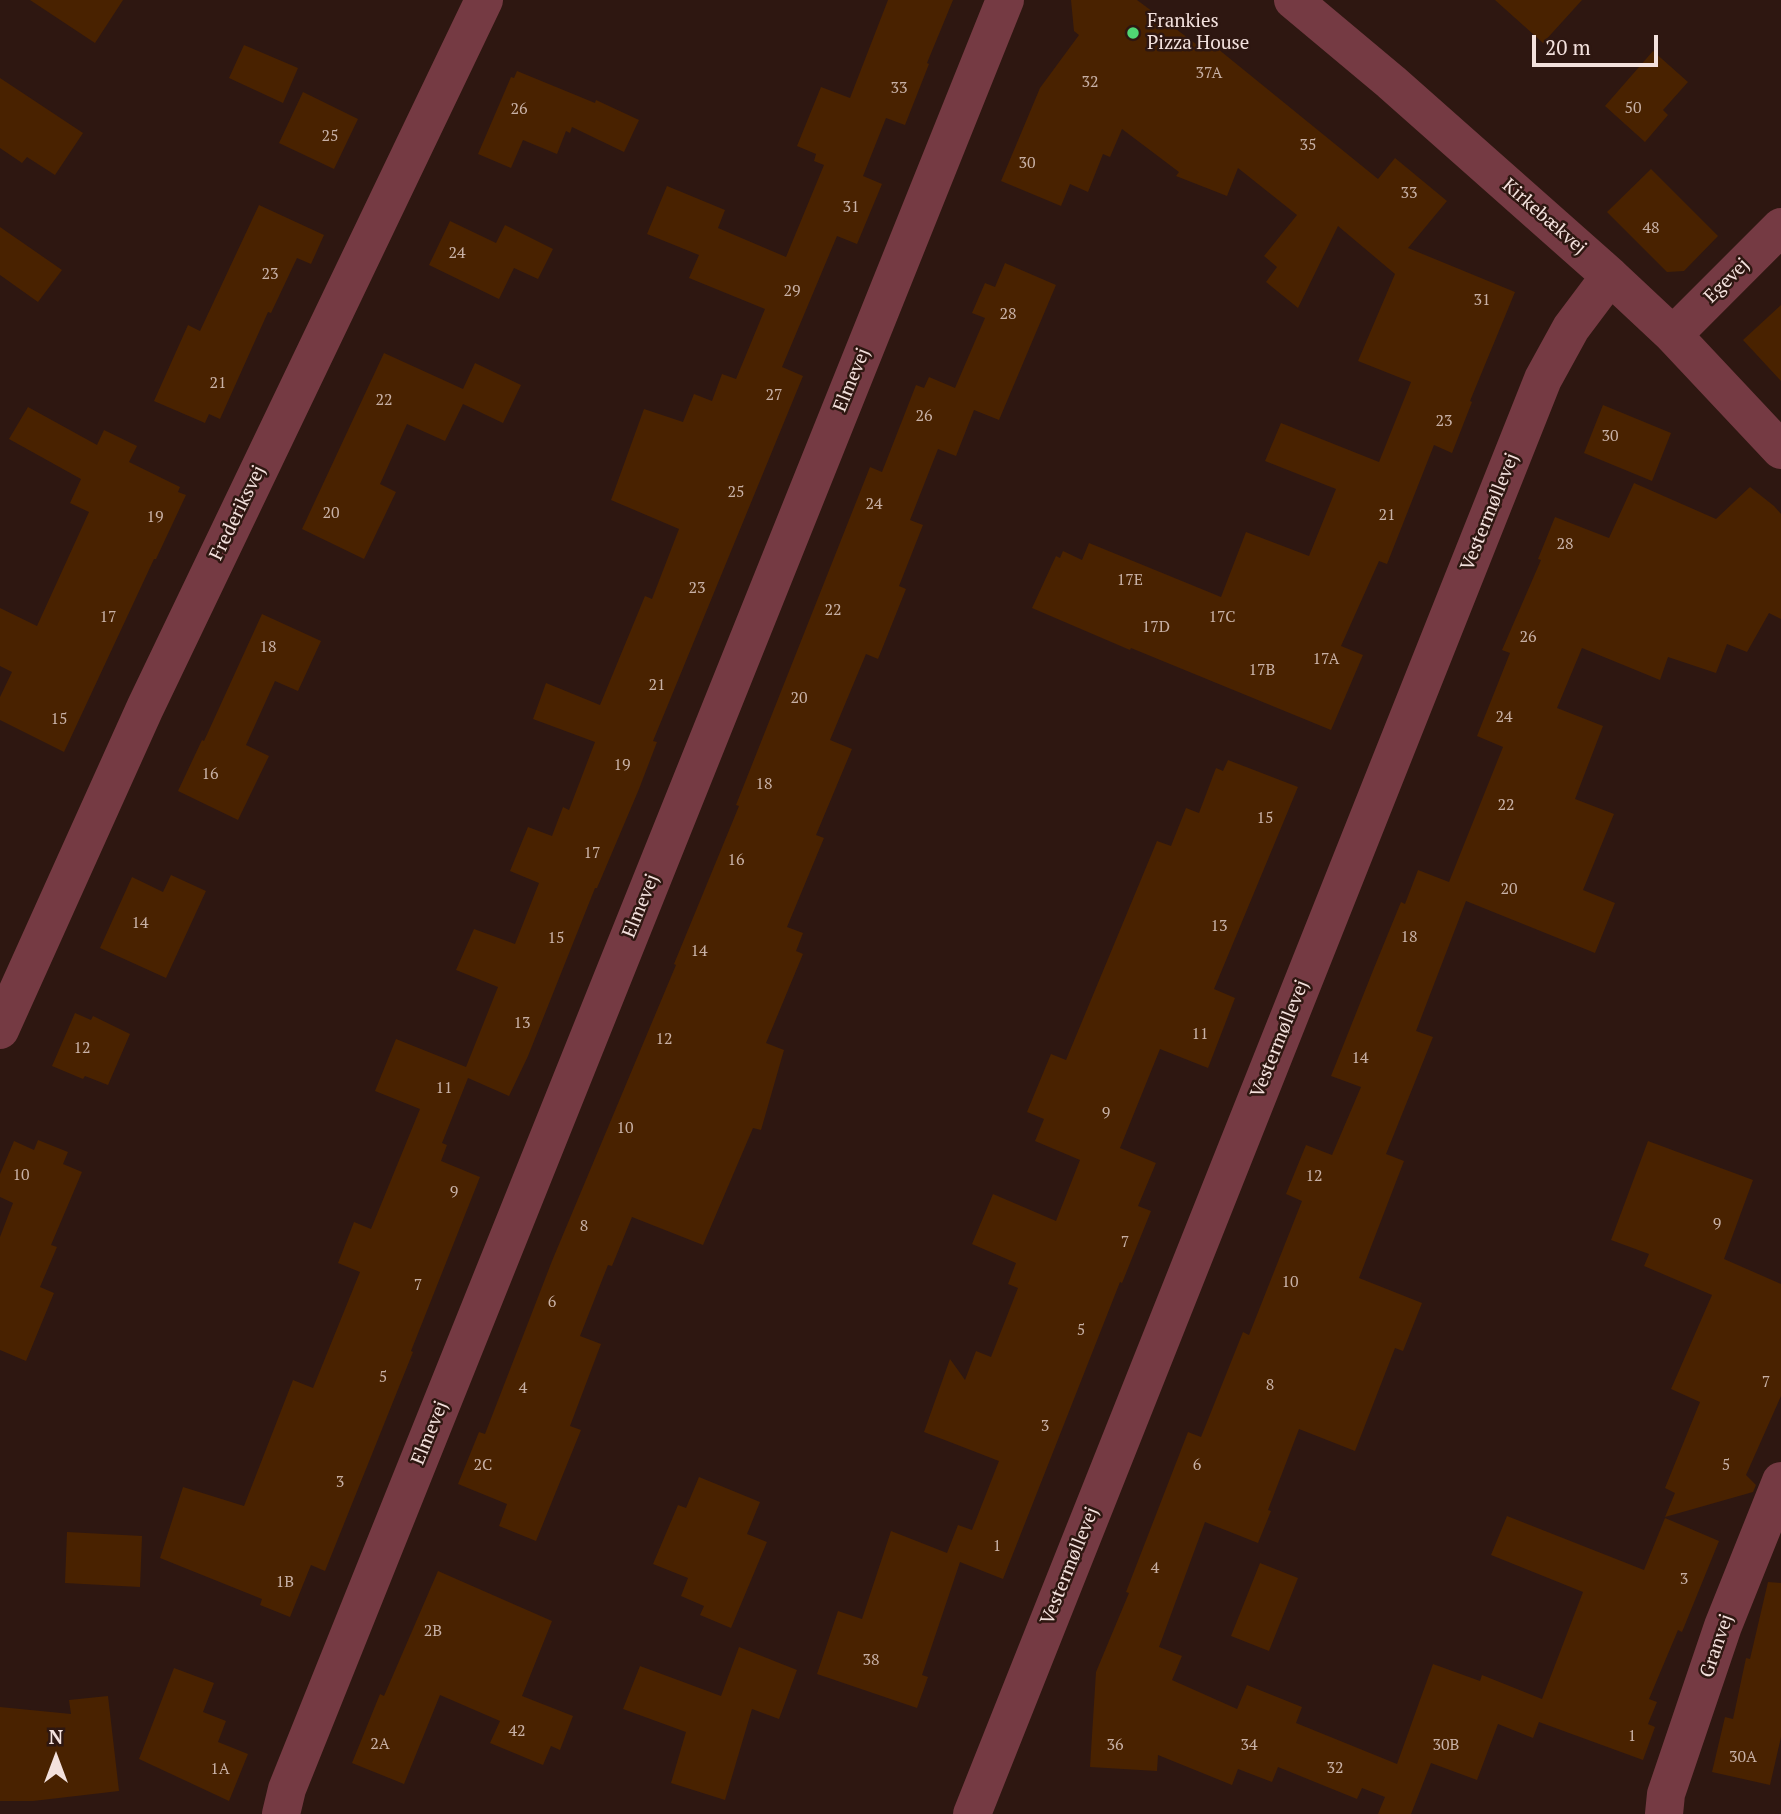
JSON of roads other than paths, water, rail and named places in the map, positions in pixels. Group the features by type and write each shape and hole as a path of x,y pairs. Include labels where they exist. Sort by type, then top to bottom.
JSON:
{"street":[{"name":"Frederiksvej","path":"0,1030 145,708 484,0"},
{"name":"Elmevej","path":"281,1814 292,1776 1005,0"},
{"name":"Kirkebækvej","path":"1315,7 1674,335 1781,450"},
{"name":"Egevej","path":"1674,335 1781,227"},
{"name":"Vestermøllevej","path":"972,1814 1543,379 1571,328 1610,276"},
{"name":"Granvej","path":"1664,1814 1667,1794 1723,1626 1781,1481"}],"place":[{"name":"Frankies Pizza House","path":"1133,33"}]}
